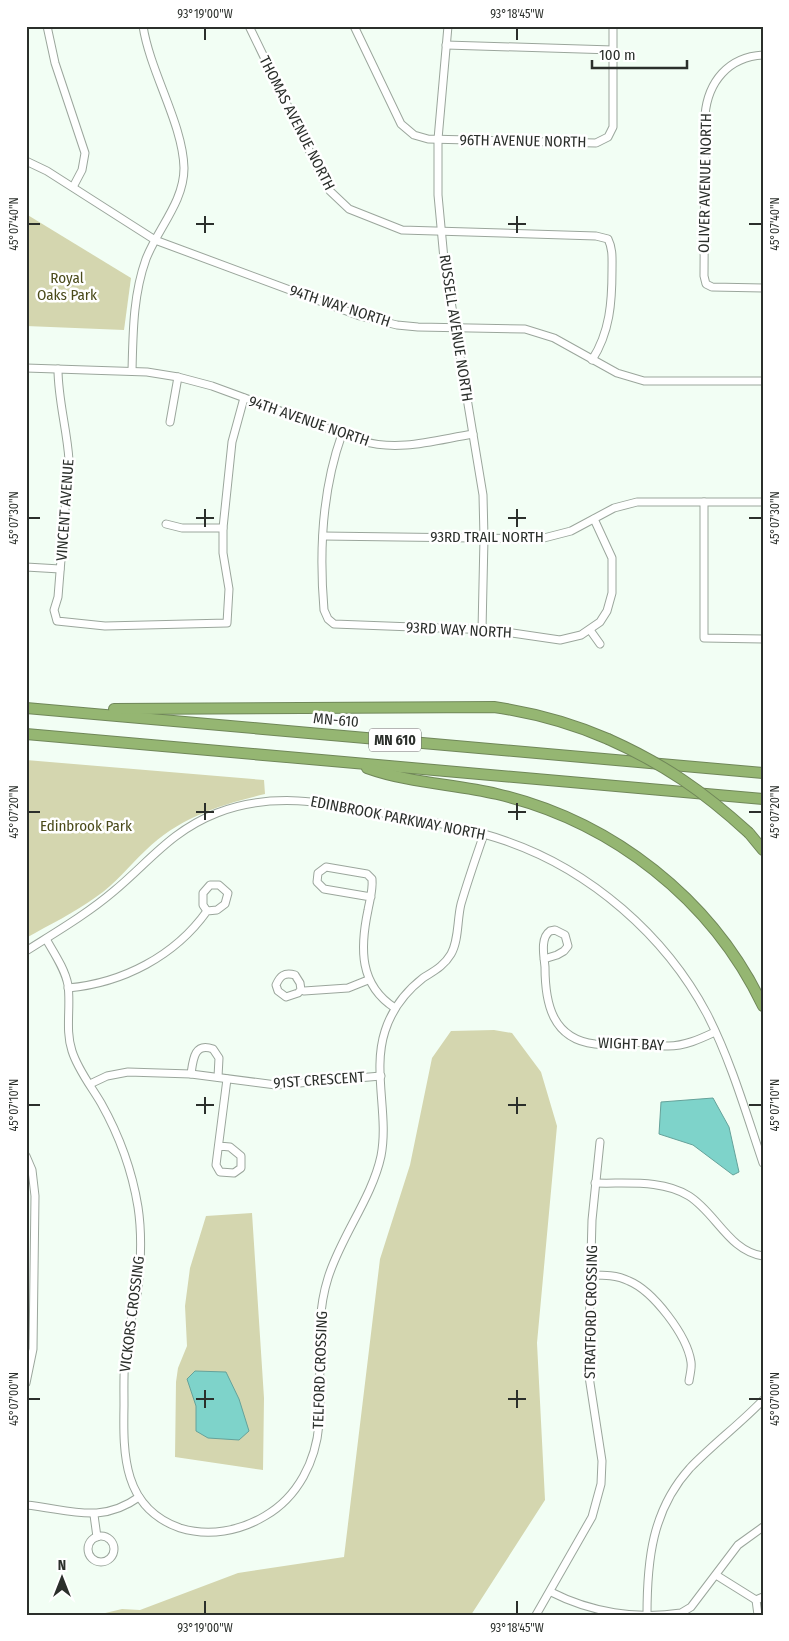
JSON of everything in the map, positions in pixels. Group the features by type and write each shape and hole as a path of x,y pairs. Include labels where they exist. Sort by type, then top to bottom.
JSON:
{"highway":[{"path":"26,703 160,710 494,707 538,713 580,726 646,756 677,774 716,803 749,833 763,850"},
{"name":"MN-610","path":"26,708 763,773"},
{"name":"MN 610","path":"26,734 763,799"},
{"path":"355,764 389,776 517,798 575,820 612,840 650,866 698,912 728,948 763,1006"}],"street":[{"path":"47,26 55,63 84,153 82,170 72,187"},
{"path":"132,371 135,299 146,258 179,196 184,169 180,143 143,26"},
{"name":"THOMAS AVENUE NORTH","path":"249,26 324,180 340,202 357,214 402,230 596,236 608,239 612,252 610,308 603,338 592,360"},
{"name":"96TH AVENUE NORTH","path":"354,26 401,124 414,135 438,139 596,143 608,137 613,126 613,50"},
{"name":"RUSSELL AVENUE NORTH","path":"448,26 438,139 440,232 483,495 482,630"},
{"path":"446,45 613,50 613,26"},
{"name":"OLIVER AVENUE NORTH","path":"763,55 741,59 722,72 709,92 706,105 704,276 706,284 712,287 763,288"},
{"name":"94TH WAY NORTH","path":"26,161 47,170 155,240 378,321 418,327 511,328 540,333 554,338 617,373 644,381 763,381"},
{"name":"94TH AVENUE NORTH","path":"26,368 132,371 178,377 244,398 373,444 394,446 473,434"},
{"name":"VINCENT AVENUE","path":"58,369 60,402 68,441 69,460 62,521 60,569 54,610 57,621 105,626 227,623 228,589 223,528"},
{"path":"170,422 178,377"},
{"path":"166,524 182,528 223,528 232,442 244,398"},
{"path":"323,536 327,488 342,434"},
{"name":"93RD TRAIL NORTH","path":"323,536 540,538 571,531 614,508 636,502 763,502"},
{"path":"704,502 704,638 763,639"},
{"path":"594,519 612,558 612,593 604,617 590,630 600,644"},
{"name":"93RD WAY NORTH","path":"323,536 323,604 328,620 334,624 345,626 482,630 560,640 572,638 590,630"},
{"path":"26,566 60,569"},
{"name":"EDINBROOK PARKWAY NORTH","path":"26,951 102,901 172,838 206,818 234,807 273,800 314,801 436,822 484,834 527,849 560,866 595,888 626,913 655,941 680,972 706,1012 716,1032 763,1163"},
{"name":"TELFORD CROSSING","path":"139,1497 156,1514 176,1526 191,1531 223,1532 239,1528 269,1514 294,1492 303,1478 310,1463 318,1436 321,1383 319,1338 324,1291 333,1263 376,1173 381,1156 383,1039 395,1008 414,986 443,965 452,952 461,906 484,834"},
{"path":"371,897 324,889 317,882 318,873 326,867 367,874 372,879 371,897 365,931 364,959 368,980 382,998 395,1008"},
{"path":"68,988 98,984 138,970 173,947 189,933 207,910"},
{"name":"VICKORS CROSSING","path":"46,939 62,967 68,988 69,1040 73,1055 113,1126 124,1152 138,1207 140,1264 137,1292 125,1354 123,1445 128,1474 139,1497"},
{"name":"WIGHT BAY","path":"544,959 545,989 550,1012 565,1031 575,1038 598,1044 624,1042 669,1046 685,1044 716,1032"},
{"path":"301,990 348,988 368,980"},
{"path":"191,1074 194,1055 201,1048 207,1047 213,1049 219,1058 218,1077"},
{"name":"91ST CRESCENT","path":"90,1084 107,1076 128,1072 191,1074 276,1085 381,1076"},
{"path":"219,1146 230,1147 241,1156 240,1168 234,1173 220,1172 216,1165 227,1079"},
{"name":"STRATFORD CROSSING","path":"536,1615 551,1592 592,1517 601,1484 602,1461 588,1370 595,1184 600,1142"},
{"path":"26,1156 34,1183 30,1271 33,1349 26,1383"},
{"path":"595,1184 656,1185 676,1190 696,1202 743,1250 763,1256"},
{"path":"591,1275 618,1277 644,1290 673,1323 685,1344 691,1362 689,1381"},
{"path":"647,1614 650,1551 655,1529 668,1498 691,1467 763,1400"},
{"path":"26,1505 94,1515 114,1512 139,1497"},
{"path":"94,1515 97,1537"},
{"path":"551,1592 595,1610 647,1614 674,1614 686,1611 738,1545 763,1527"},
{"path":"716,1575 759,1598 758,1615"}],"green space":[{"name":"Royal Oaks Park","path":"26,214 131,278 124,330 26,326"},
{"name":"Edinbrook Park","path":"26,760 264,780 265,794 233,802 201,814 172,829 146,850 103,892 26,938"},
{"path":"494,1030 512,1033 541,1072 557,1126 537,1343 545,1500 471,1615 97,1615 122,1609 140,1610 238,1573 344,1557 380,1259 410,1165 432,1058 451,1031"},
{"path":"252,1213 264,1398 263,1470 175,1457 176,1382 178,1368 187,1346 185,1306 190,1268 206,1216"}],"water":[{"path":"713,1098 729,1127 739,1172 733,1175 693,1145 659,1134 661,1102"},
{"path":"195,1371 226,1372 239,1399 249,1431 239,1440 208,1438 196,1431 196,1406 187,1379"}]}
